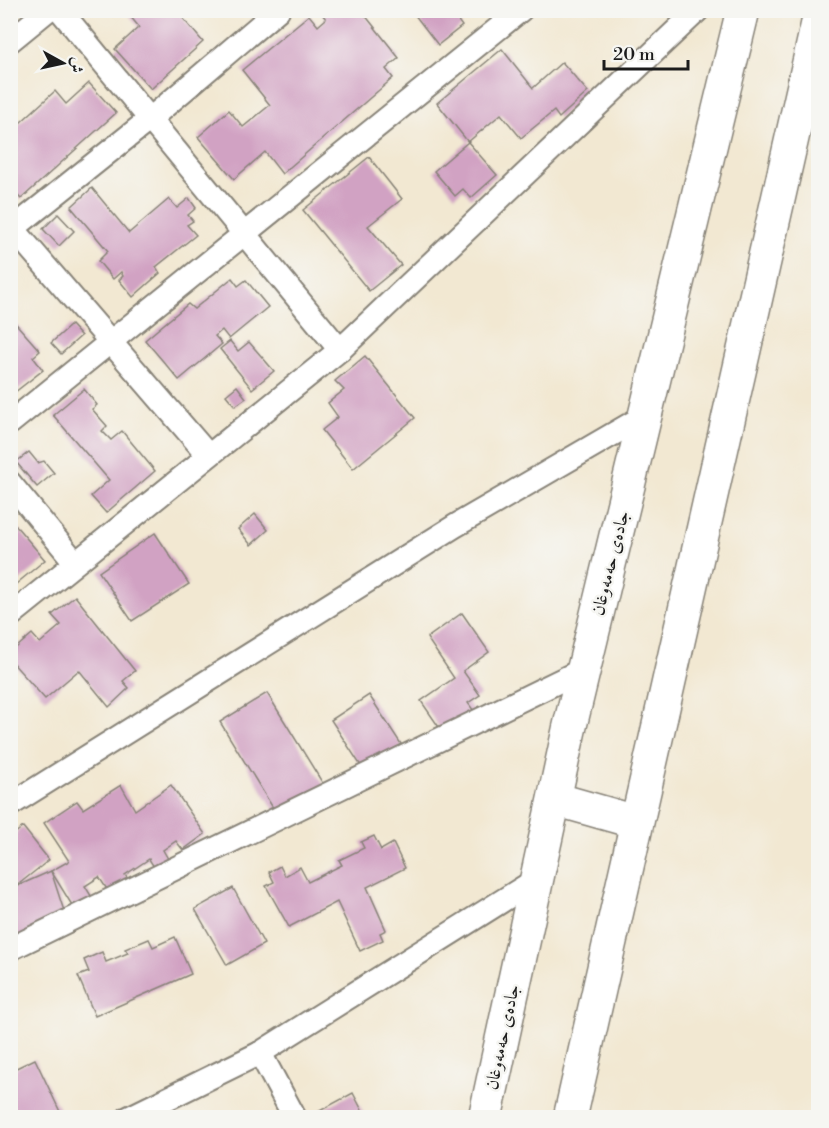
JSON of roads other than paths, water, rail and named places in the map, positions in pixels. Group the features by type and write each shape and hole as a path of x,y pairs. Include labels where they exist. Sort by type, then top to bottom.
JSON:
{"main road":[{"name":"جادەی حەمەوغان","path":"485,1118 584,669 743,10"},
{"path":"570,1118 819,23"},
{"path":"555,799 636,822"}],"street":[{"path":"10,41 48,10"},
{"path":"60,10 340,350"},
{"path":"208,455 12,228 150,119 278,10"},
{"path":"10,423 521,10"},
{"path":"10,616 340,350 699,10"},
{"path":"10,805 454,526 646,415"},
{"path":"10,483 75,562"},
{"path":"10,949 584,669"},
{"path":"128,1118 260,1053 537,879"},
{"path":"260,1053 295,1118"}]}
